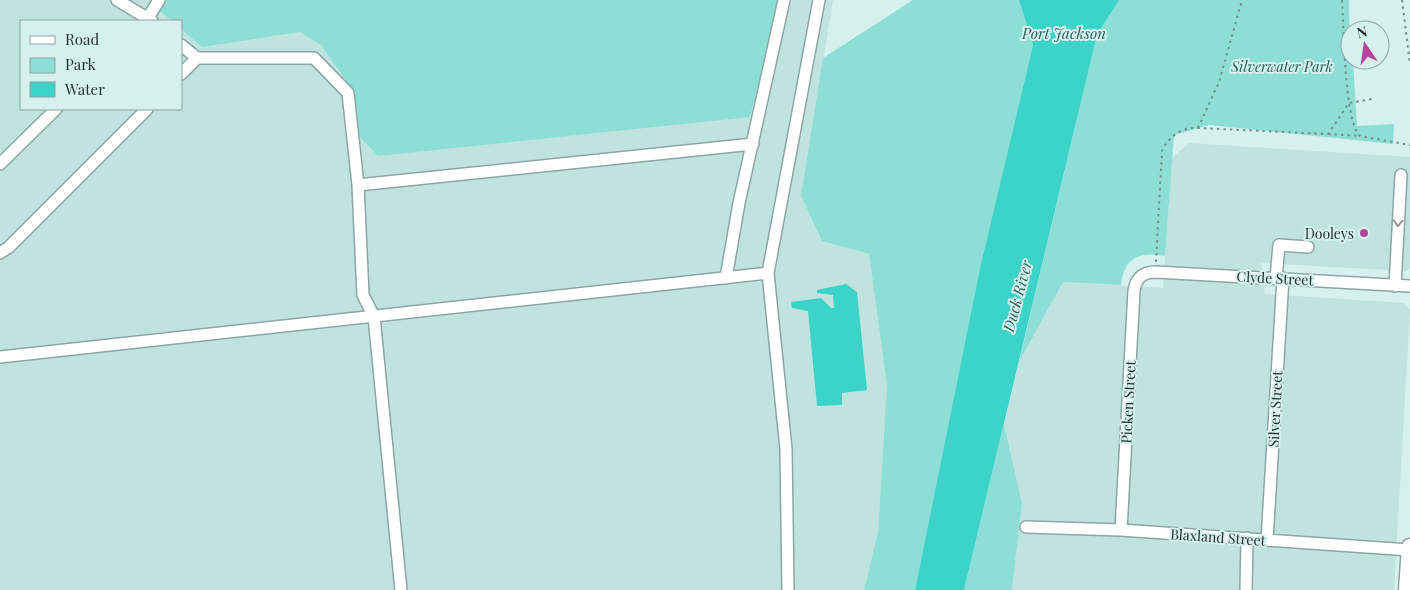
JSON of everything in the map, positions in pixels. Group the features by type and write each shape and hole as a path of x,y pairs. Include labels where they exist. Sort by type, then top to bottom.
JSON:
{"highway":[{"path":"1408,590 1410,548"}],"street":[{"path":"117,0 149,20 153,7 159,0"},
{"path":"726,278 739,203 784,0"},
{"path":"788,590 786,450 768,273 820,0"},
{"path":"182,47 197,58 314,58 348,93 358,185 363,295 374,317 401,590"},
{"path":"182,73 197,58"},
{"path":"0,164 55,110"},
{"path":"0,253 9,247 146,110"},
{"path":"358,185 753,144"},
{"path":"1395,286 1401,175"},
{"name":"Silver Street","path":"1267,540 1279,278 1278,245 1308,247"},
{"name":"Clyde Street","path":"1141,276 1146,272 1156,272 1410,286"},
{"path":"0,357 768,273"},
{"name":"Picken Street","path":"1121,530 1134,291 1136,281 1141,276"},
{"name":"Blaxland Street","path":"1026,527 1121,530 1410,548"},
{"path":"1246,590 1247,538"}],"path":[{"path":"1198,128 1219,82 1242,0"},
{"path":"1342,0 1349,103 1352,125 1360,136"},
{"path":"1402,0 1410,64"},
{"path":"1328,134 1349,103 1372,99"},
{"path":"1156,272 1156,224 1162,151 1166,142 1178,133 1190,127 1328,134 1360,136 1410,145"}],"shaded area":[{"path":"0,0 833,0 801,196 822,241 869,254 887,386 878,532 864,590 0,590"},
{"path":"1189,143 1410,157 1410,268 1406,271 1261,263 1265,294 1404,303 1410,309 1394,590 1012,590 1022,503 1004,424 1019,362 1063,282 1163,288 1172,158"}],"green space":[{"path":"167,0 780,0 750,117 378,156 360,137 353,90 321,45 300,32 202,47 182,30 182,20 171,20 159,10"},
{"path":"913,0 1019,0 1033,45 980,268 915,590 864,590 878,532 887,386 869,254 822,241 801,196 823,58"},
{"name":"Silverwater Park","path":"1119,0 1349,0 1349,20 1340,20 1340,70 1354,70 1357,126 1394,124 1393,144 1209,125 1174,135 1165,256 1148,255 1134,258 1125,268 1121,285 1063,282 1019,362 1097,35"},
{"path":"1004,424 1022,503 1012,590 964,590"}],"water":[{"name":"Port Jackson","path":"1019,0 1119,0 1097,35 964,590 915,590 980,268 1033,45"},
{"path":"846,284 857,292 867,390 842,393 842,405 817,406 808,311 792,308 791,302 821,298 831,308 834,308 833,295 817,293 817,290"}],"place":[{"name":"Dooleys","path":"1364,233"}],"water label":[{"name":"Duck River","path":"1017,296"}]}
